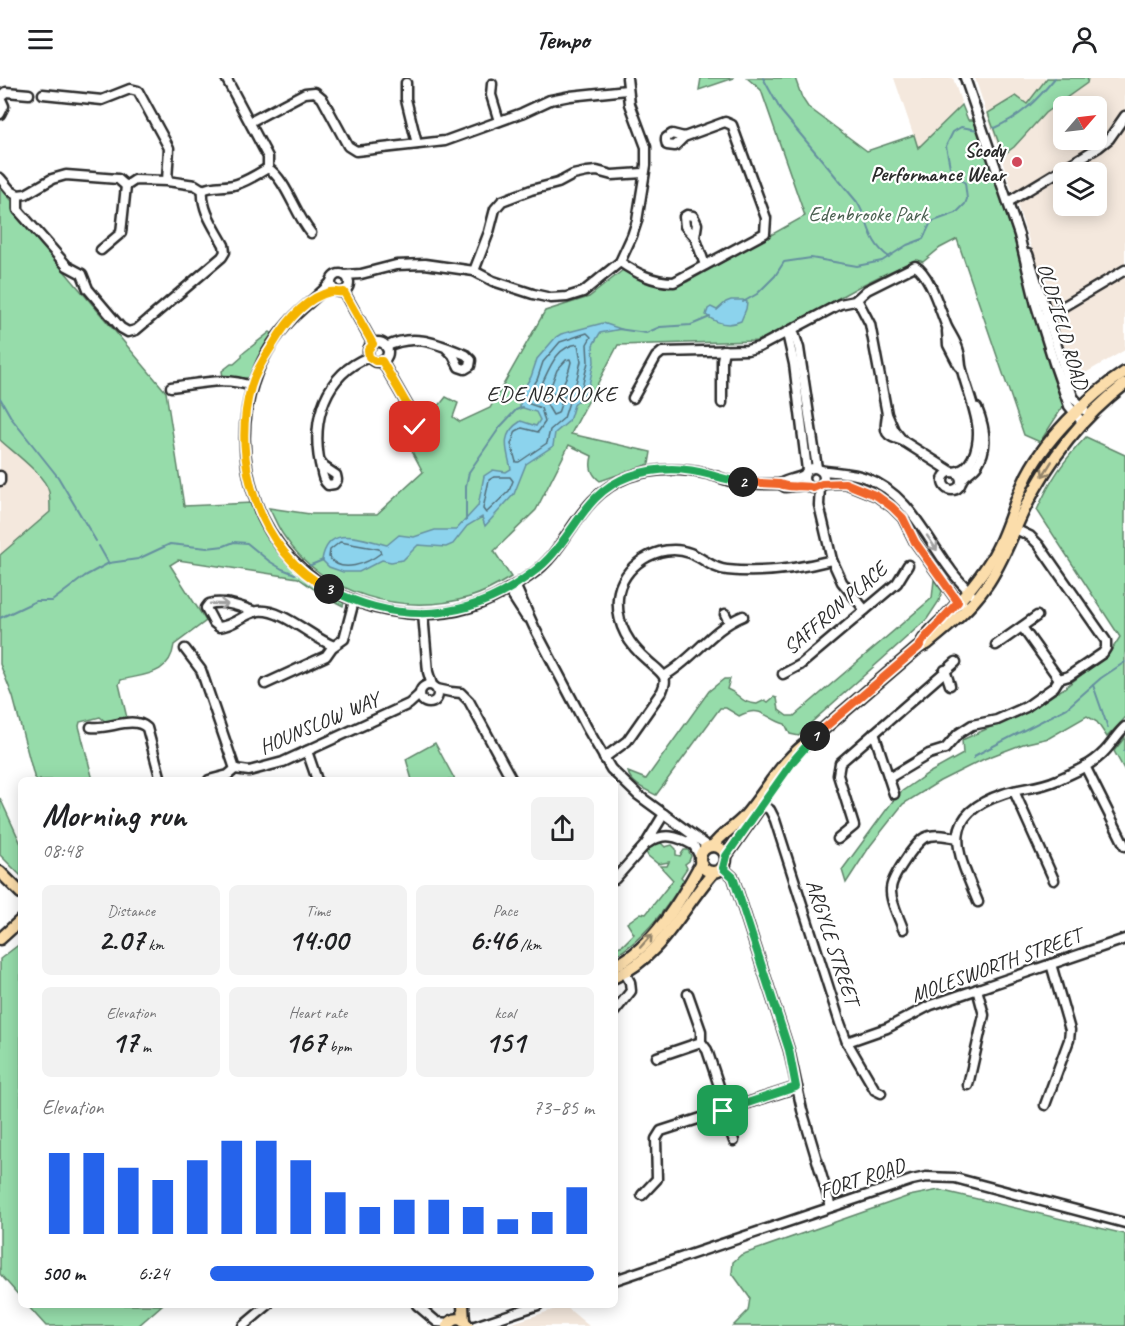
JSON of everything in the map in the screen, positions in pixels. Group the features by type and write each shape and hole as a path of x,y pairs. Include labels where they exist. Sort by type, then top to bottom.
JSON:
{"main road":[{"path":"1082,415 1125,372"},
{"path":"919,647 927,644 971,604 996,571 1012,528 1018,494 1029,472 1050,442 1125,384"},
{"path":"618,964 639,949 674,910 703,851 759,803 813,738 919,647 968,590 1012,528"},
{"path":"620,975 648,954 664,937 712,873 723,868 726,856 759,803"},
{"path":"711,846 721,849 726,856"},
{"path":"700,860 705,870 712,873"},
{"path":"0,872 18,890"},
{"path":"0,939 18,923"},
{"path":"458,1308 460,1324"},
{"path":"460,1324 463,1308"}],"street":[{"path":"226,78 268,157 268,168 275,174 300,219 311,233"},
{"path":"373,344 336,289 335,275 346,279 385,267 411,264 474,271 493,281 551,298 567,297 583,292 620,262 637,221 646,165 646,147 634,116 627,90 627,78"},
{"name":"OLDFIELD ROAD","path":"965,78 1019,235 1022,252 1044,318 1073,397 1082,415"},
{"path":"406,83 406,99 417,144"},
{"path":"492,84 491,95 499,121"},
{"path":"43,94 102,100 130,88 138,92 169,148 167,181"},
{"path":"250,122 311,91 321,96 352,150 445,141 550,100 627,90"},
{"path":"0,114 4,106 0,97 6,92 30,94"},
{"path":"1008,202 1099,147 1109,139 1125,116"},
{"path":"620,262 644,276 669,282 682,278 765,233 766,218 732,125 725,122 684,137"},
{"path":"203,190 211,186 240,184 268,168"},
{"path":"474,271 495,209 502,201 587,172 597,171 612,175 643,173"},
{"path":"0,178 11,191 18,195 26,194 52,179 66,175 118,178 126,186"},
{"path":"126,186 135,180 167,181 195,185 203,190"},
{"path":"101,250 121,233 126,186"},
{"path":"18,195 18,210 67,266 82,274 88,290 128,332 136,330 225,252 224,245 205,209 202,200 203,190"},
{"path":"695,237 705,265"},
{"path":"633,398 656,357 662,352 756,348 840,304 855,301 867,290 901,271 911,266 917,267 939,304 960,352 962,371 983,424 984,440 978,464 964,476 957,488 947,487 931,459"},
{"path":"1044,318 1125,270"},
{"path":"346,279 348,288 336,289 320,295 302,308 279,334 251,386 244,436 246,465 256,503 278,543 306,573 323,585 358,602 384,610 423,614 469,607 494,597 532,575 549,558 592,500 610,486 648,471 667,469 702,473 730,481 780,484 785,487 845,483 877,496 903,518 919,548 958,602 971,604 972,596 968,590 951,572 908,507 897,495 866,477 819,469 805,472 780,484"},
{"path":"855,301 868,320 887,414 893,428 903,441 959,476 961,482"},
{"path":"790,331 799,348 819,469 824,475 819,506"},
{"path":"790,331 808,486 819,506 832,560 842,582 865,610"},
{"path":"386,347 400,340 416,339 447,349"},
{"path":"380,343 386,347 387,355 382,361 375,361 369,357 368,350 373,344 380,343"},
{"path":"722,403 724,350"},
{"path":"320,462 319,420 329,390 346,368 369,357"},
{"path":"382,361 409,408"},
{"path":"171,387 226,380 238,381 251,386"},
{"path":"944,483 945,476 966,467 975,450 978,434 969,392"},
{"path":"0,476 0,482"},
{"path":"889,778 929,754 945,749 958,734 972,725 997,720 1026,707 1054,687 1059,679 1069,676 1103,653 1106,648 1106,641 1039,545 1030,536 1012,528"},
{"path":"604,758 627,741 662,691 665,683 664,676 637,651 628,639 617,610 618,592 634,565 653,555 672,551 689,553 708,564 725,570 774,572 832,560"},
{"name":"SAFFRON PLACE","path":"783,674 800,665 897,583 908,565"},
{"path":"511,587 604,758 618,777"},
{"path":"256,612 227,626 219,627 214,623 206,608 209,604 216,602 256,612 274,613 333,646"},
{"path":"265,684 326,656 333,646 344,640 358,602"},
{"path":"423,614 430,690 425,702"},
{"path":"664,676 676,669 727,618 743,616"},
{"path":"996,645 1037,616"},
{"path":"1022,627 1059,679"},
{"path":"185,649 201,670 235,769"},
{"path":"838,839 854,826 838,770 840,763 956,662"},
{"path":"945,670 950,685"},
{"name":"HOUNSLOW WAY","path":"220,777 228,775 235,769 249,771 283,762 409,704 430,690 461,693 469,701 510,777"},
{"name":"HOUNSLOW WAY","path":"409,704 433,703 430,690"},
{"path":"91,727 142,723 147,728 160,777"},
{"path":"978,902 959,858 957,838 964,820 971,811 1001,795 1054,782 1085,766 1106,750 1125,727"},
{"path":"874,733 894,794"},
{"path":"307,751 316,777"},
{"path":"1085,766 1125,846"},
{"path":"618,778 687,832 711,846"},
{"path":"1014,791 1054,879"},
{"name":"ARGYLE STREET","path":"759,803 770,810 775,820 847,1042 875,1090 881,1093"},
{"path":"618,876 645,845 664,814"},
{"path":"687,832 700,860"},
{"path":"645,845 662,836 672,836 693,844"},
{"path":"903,929 890,892 892,881 925,837 957,838"},
{"path":"723,868 733,877 789,1050 796,1087 831,1207"},
{"name":"MOLESWORTH STREET","path":"847,1042 887,1028 920,1009 1125,940"},
{"path":"1046,1105 1069,1040 1070,1030 1050,964"},
{"path":"618,1007 631,991 630,982 620,975"},
{"path":"968,1085 984,1015 977,989"},
{"path":"688,994 701,1031 700,1042 707,1050 734,1141"},
{"path":"657,1057 700,1042"},
{"path":"642,1195 657,1179 657,1134 796,1087"},
{"name":"FORT ROAD","path":"618,1279 912,1180 955,1178 1125,1223"},
{"path":"243,1326 264,1308"},
{"path":"420,1308 437,1322 460,1324 526,1308"},
{"path":"425,1313 433,1326"}],"shaded area":[{"path":"894,78 953,78 962,105 918,148"},
{"path":"975,78 1125,78 1125,350 1075,379"},
{"path":"0,426 49,490 50,512 0,555"},
{"path":"559,1308 567,1308 589,1326 503,1326"}],"green space":[{"path":"701,78 734,78 699,90"},
{"name":"Edenbrooke Park","path":"747,78 795,78 808,107 867,151 914,135 918,148 962,105 968,120 973,120 977,124 1013,234 1035,318 1064,405 1040,442 1024,435 957,239 940,248 923,262 918,260 879,276 789,327 756,341 618,345 571,434 651,452 649,464 600,481 592,470 592,456 569,445 536,510 494,551 511,577 486,591 445,603 392,602 343,587 320,573 300,556 282,533 269,508 310,514 377,514 423,472 406,440 434,423 431,412 446,397 458,403 453,417 460,422 490,408 545,311 589,297 623,270 669,288 687,282 805,216 761,90"},
{"path":"1047,78 1088,78 1087,83 1069,96 1053,96 1053,107 1014,147 1003,155 988,113 1016,96 1027,104"},
{"path":"0,187 12,201 12,209 166,392 184,506 252,503 269,535 289,562 313,584 344,603 343,606 298,578 178,560 170,565 206,621 174,645 172,655 162,668 155,672 121,680 119,684 127,718 106,722 100,717 80,722 79,726 92,777 34,777 13,697 0,664 0,555 50,512 49,492 42,479 28,464 0,440"},
{"path":"270,332 274,335 250,377 243,379 223,377 222,371 234,364 242,357 242,354"},
{"path":"1086,437 1125,455 1125,718 1107,737 1097,722 1087,716 1049,738 1023,744 984,759 940,781 903,804 870,846 846,883 842,870 898,794 927,774 963,754 962,740 1031,709 1063,689 1109,654 1120,637 1037,510 1058,471"},
{"path":"934,580 942,591 939,601 927,619 799,736 790,734 785,724 759,712 753,711 739,716 726,708 720,708 656,795 632,780 628,772 646,779 709,691 724,679 730,679 727,689 743,700 757,704 765,700 768,702 774,697 777,698 779,710 787,716 794,716 932,598"},
{"path":"1125,737 1125,771 1114,751"},
{"path":"435,743 453,777 411,777 406,759"},
{"path":"0,798 18,837 18,873 0,855"},
{"path":"658,840 665,847 672,845 676,849 676,855 680,856 684,850 688,850 691,856 685,864 687,868 681,877 684,880 670,901 645,932 618,954 618,947 634,934 627,923 641,913 646,914 673,880 660,866 667,866 669,862 658,864 648,856 645,850"},
{"path":"18,945 18,1295 0,1274 0,959"},
{"path":"939,1190 1125,1234 1125,1326 733,1326 748,1311 750,1298 732,1273 733,1262 741,1255 909,1196"},
{"path":"30,1308 159,1308 138,1326 46,1326"}],"water":[{"path":"731,300 747,302 741,321 723,324 706,315 711,307 717,310"},
{"path":"603,323 621,329 600,333 593,345 594,362 588,390 574,405 569,421 555,433 553,446 526,464 514,494 485,526 482,517 467,526 453,544 446,547 418,545 403,560 391,562 382,560 359,572 343,572 329,567 322,560 325,548 338,537 357,537 387,545 399,535 414,537 435,530 456,530 478,506 484,476 493,470 506,472 511,469 506,442 510,431 521,421 536,426 540,420 536,412 520,407 520,394 531,377 537,359 561,334"}],"waterway":[{"path":"763,78 781,111 857,202 873,238 889,257"},
{"path":"994,128 1028,107 1055,78"},
{"path":"743,302 757,294 775,276 784,262 811,258 857,266 882,261 907,245 923,239 931,222 956,213 965,204 967,199 965,183 951,172 946,146 953,132 961,127 978,130"},
{"path":"618,329 646,333 660,327 691,325 710,317"},
{"path":"0,398 12,419 58,477 96,541"},
{"path":"466,521 466,486 469,472 500,427 516,410 523,407"},
{"path":"0,618 36,601 52,601 85,576 109,563 138,559 170,544 207,548 234,542 247,543 282,569 295,574 301,570"},
{"path":"99,546 108,562"},
{"path":"306,567 323,560"},
{"path":"974,758 1067,708 1101,678 1125,662"},
{"path":"1093,685 1108,728"}],"place":[{"name":"Scody Performance Wear","path":"1017,162"}],"district":[{"name":"EDENBROOKE","path":"552,393"}],"route":[{"path":"415,427 411,423 409,408 382,361 375,361 369,357 368,350 373,344 344,292 335,291 320,295 296,314 273,343 251,386 244,436 246,465 256,503 278,543 289,557 323,585 354,601 384,610 423,614 469,607 483,602 532,575 549,558 592,500 610,486 648,471 667,469 685,470 730,481 780,484 785,487 806,485 816,488 822,484 845,483 877,496 903,518 915,542 958,602 919,647 813,738 794,760 726,856 726,864 723,868 733,877 789,1050 796,1087 723,1111"}]}
